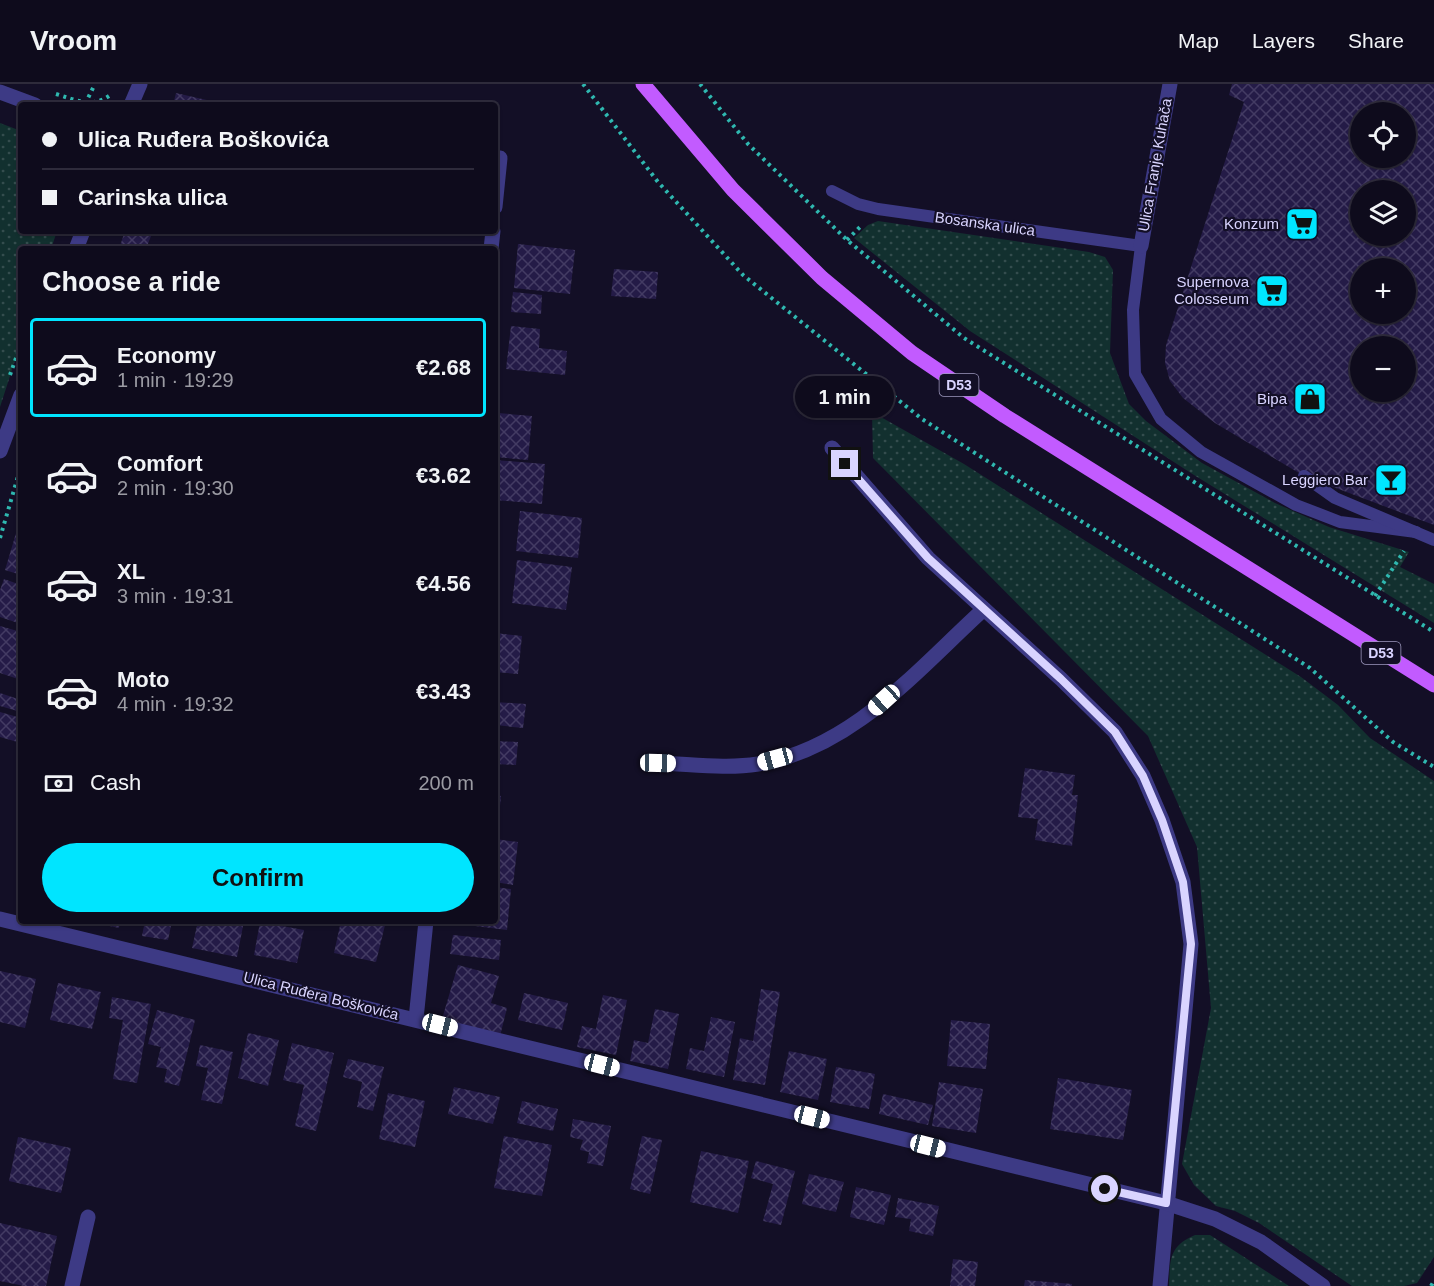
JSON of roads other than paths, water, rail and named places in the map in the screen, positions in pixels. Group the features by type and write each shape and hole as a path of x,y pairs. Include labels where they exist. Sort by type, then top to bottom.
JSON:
{"main road":[{"name":"D53","path":"643,84 741,198 822,278 912,353 1005,416 1434,685"}],"street":[{"path":"132,102 140,84"},
{"name":"Ulica Franje Kuhača","path":"1141,246 1170,84"},
{"path":"0,92 27,102"},
{"path":"498,178 500,158"},
{"path":"0,451 18,403"},
{"path":"832,448 928,558 1115,732 1143,776 1162,820 1183,882 1191,944 1160,1286"},
{"path":"658,763 758,764 792,755 832,739 868,715 984,609"},
{"name":"Ulica Ruđera Boškovića","path":"0,919 18,923"},
{"name":"Ulica Ruđera Boškovića","path":"21,924 1166,1203 1215,1218 1261,1242 1323,1286"},
{"path":"416,1019 426,924"},
{"path":"72,1286 88,1217"}],"lane":[{"name":"Bosanska ulica","path":"832,191 858,204 878,208 1141,246"},
{"path":"1141,246 1133,310 1134,374 1161,419 1201,452 1296,505 1340,522 1416,532"},
{"path":"1304,476 1335,498 1434,540"}],"place":[{"name":"Konzum","path":"1302,224"},
{"name":"Supernova Colosseum","path":"1272,291"},
{"name":"Bipa","path":"1310,399"},
{"name":"Leggiero Bar","path":"1391,480"}]}
